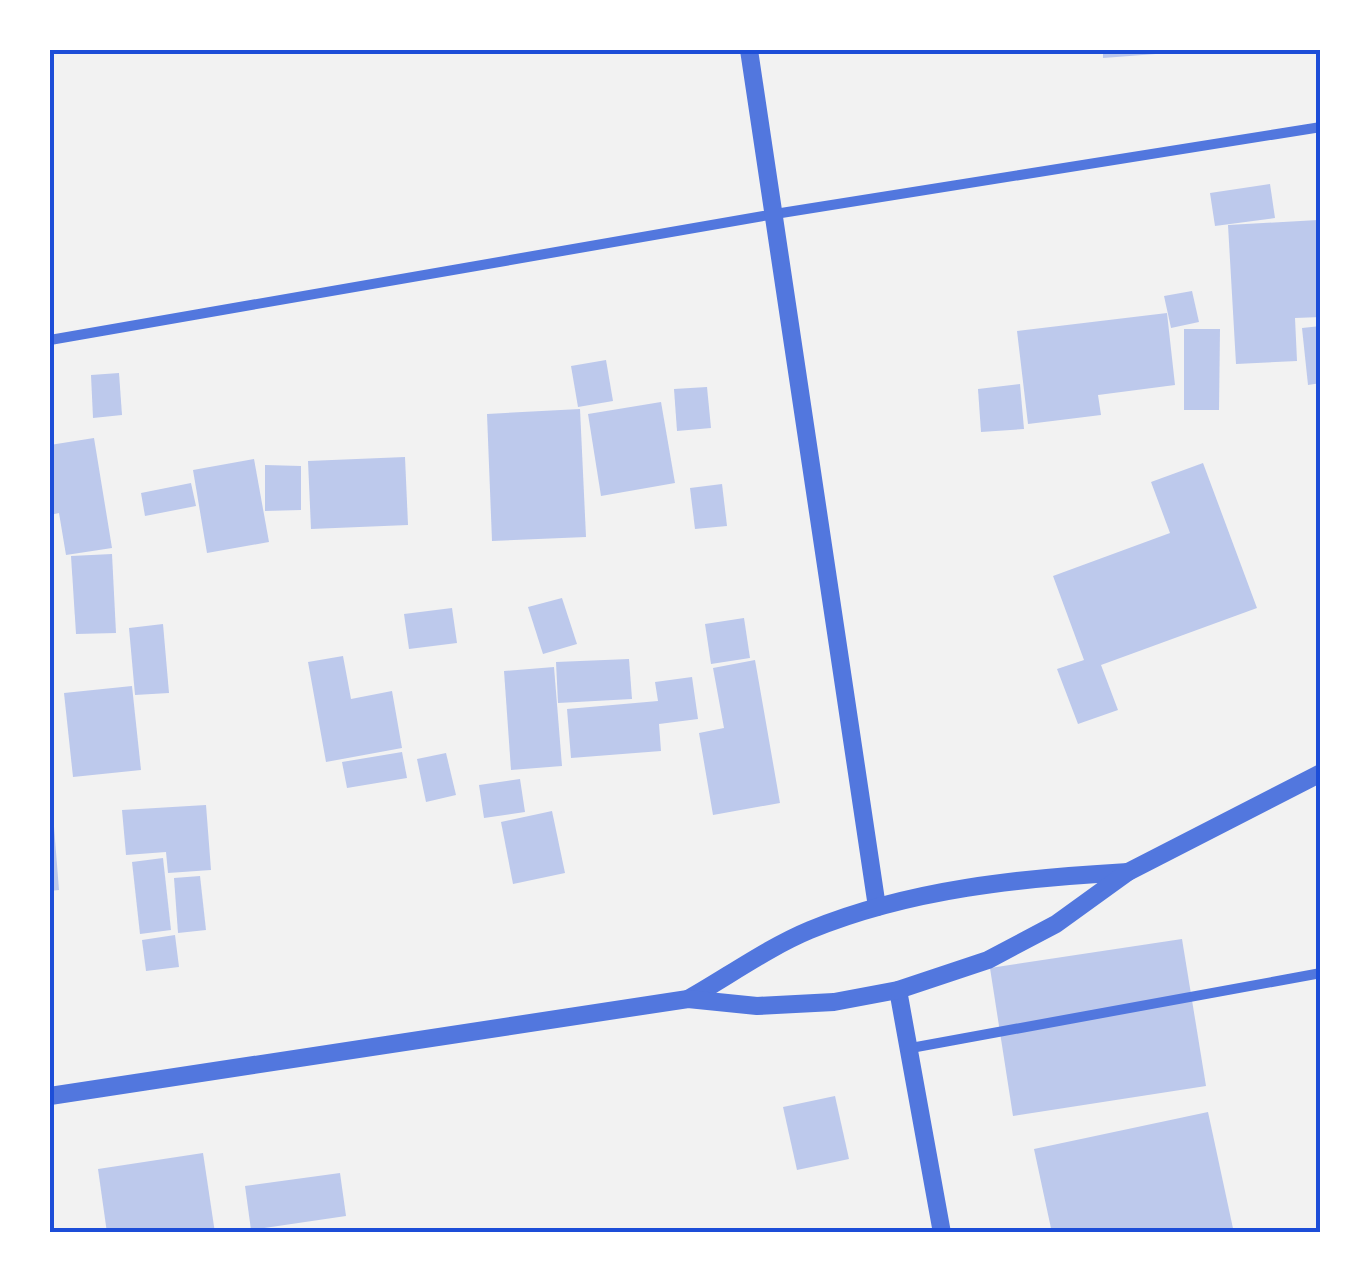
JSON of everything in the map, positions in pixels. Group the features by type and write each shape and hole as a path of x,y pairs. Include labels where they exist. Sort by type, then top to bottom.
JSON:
{"street":[{"path":"749,50 877,907"},
{"path":"50,340 774,214 1321,128"},
{"path":"50,1096 688,999 758,1006 834,1002 898,990 988,960 1056,924 1128,872 1321,772"},
{"path":"688,999 807,932 877,907 1029,878 1128,872"},
{"path":"910,1048 1321,972"},
{"path":"898,990 942,1233"}],"building":[{"path":"1103,50 1169,50 1169,53 1103,58"},
{"path":"1270,184 1275,218 1215,226 1210,193"},
{"path":"1318,220 1321,317 1295,318 1297,361 1236,364 1228,225"},
{"path":"1192,291 1199,322 1171,328 1164,296"},
{"path":"1167,313 1175,385 1098,395 1101,415 1028,424 1017,331"},
{"path":"1321,326 1321,383 1308,385 1302,328"},
{"path":"1184,329 1220,329 1219,410 1184,410"},
{"path":"606,360 613,401 578,407 571,366"},
{"path":"119,373 122,415 93,418 91,375"},
{"path":"1020,384 1024,429 981,432 978,389"},
{"path":"707,387 711,428 677,431 674,389"},
{"path":"661,402 675,483 601,496 588,414"},
{"path":"580,409 586,537 492,541 487,414"},
{"path":"94,438 112,548 66,555 59,513 50,515 50,445"},
{"path":"405,457 408,525 311,529 308,461"},
{"path":"254,459 269,542 207,553 193,470"},
{"path":"1203,463 1257,608 1101,665 1118,710 1078,724 1057,669 1084,660 1053,576 1170,533 1151,482"},
{"path":"265,465 301,466 301,510 265,511"},
{"path":"191,483 196,506 145,516 141,493"},
{"path":"722,484 727,526 695,529 690,488"},
{"path":"112,554 116,633 76,634 71,556"},
{"path":"562,598 577,644 543,654 528,607"},
{"path":"452,608 457,643 409,649 404,614"},
{"path":"744,618 750,658 711,664 705,624"},
{"path":"163,624 169,693 135,695 129,628"},
{"path":"343,656 351,699 392,691 402,748 326,762 308,662"},
{"path":"629,659 632,699 558,703 556,662"},
{"path":"755,660 780,803 713,815 699,733 724,728 713,668"},
{"path":"554,667 562,766 511,770 504,671"},
{"path":"692,677 698,719 659,724 661,751 571,758 567,709 658,701 655,682"},
{"path":"132,686 141,770 73,777 64,693"},
{"path":"402,752 407,778 347,788 342,762"},
{"path":"446,753 456,795 426,802 417,759"},
{"path":"520,779 525,812 484,818 479,785"},
{"path":"206,805 211,870 168,873 166,852 126,855 122,810"},
{"path":"552,811 565,873 513,884 501,822"},
{"path":"50,814 59,890 50,891"},
{"path":"163,858 171,930 140,934 132,862"},
{"path":"200,876 206,930 178,933 174,878"},
{"path":"175,935 179,967 146,971 142,940"},
{"path":"1182,939 1206,1086 1013,1116 990,968"},
{"path":"835,1096 849,1159 797,1170 783,1107"},
{"path":"1208,1112 1234,1233 1052,1233 1034,1149"},
{"path":"203,1153 215,1233 107,1233 98,1169"},
{"path":"340,1173 346,1216 251,1230 245,1186"}]}
